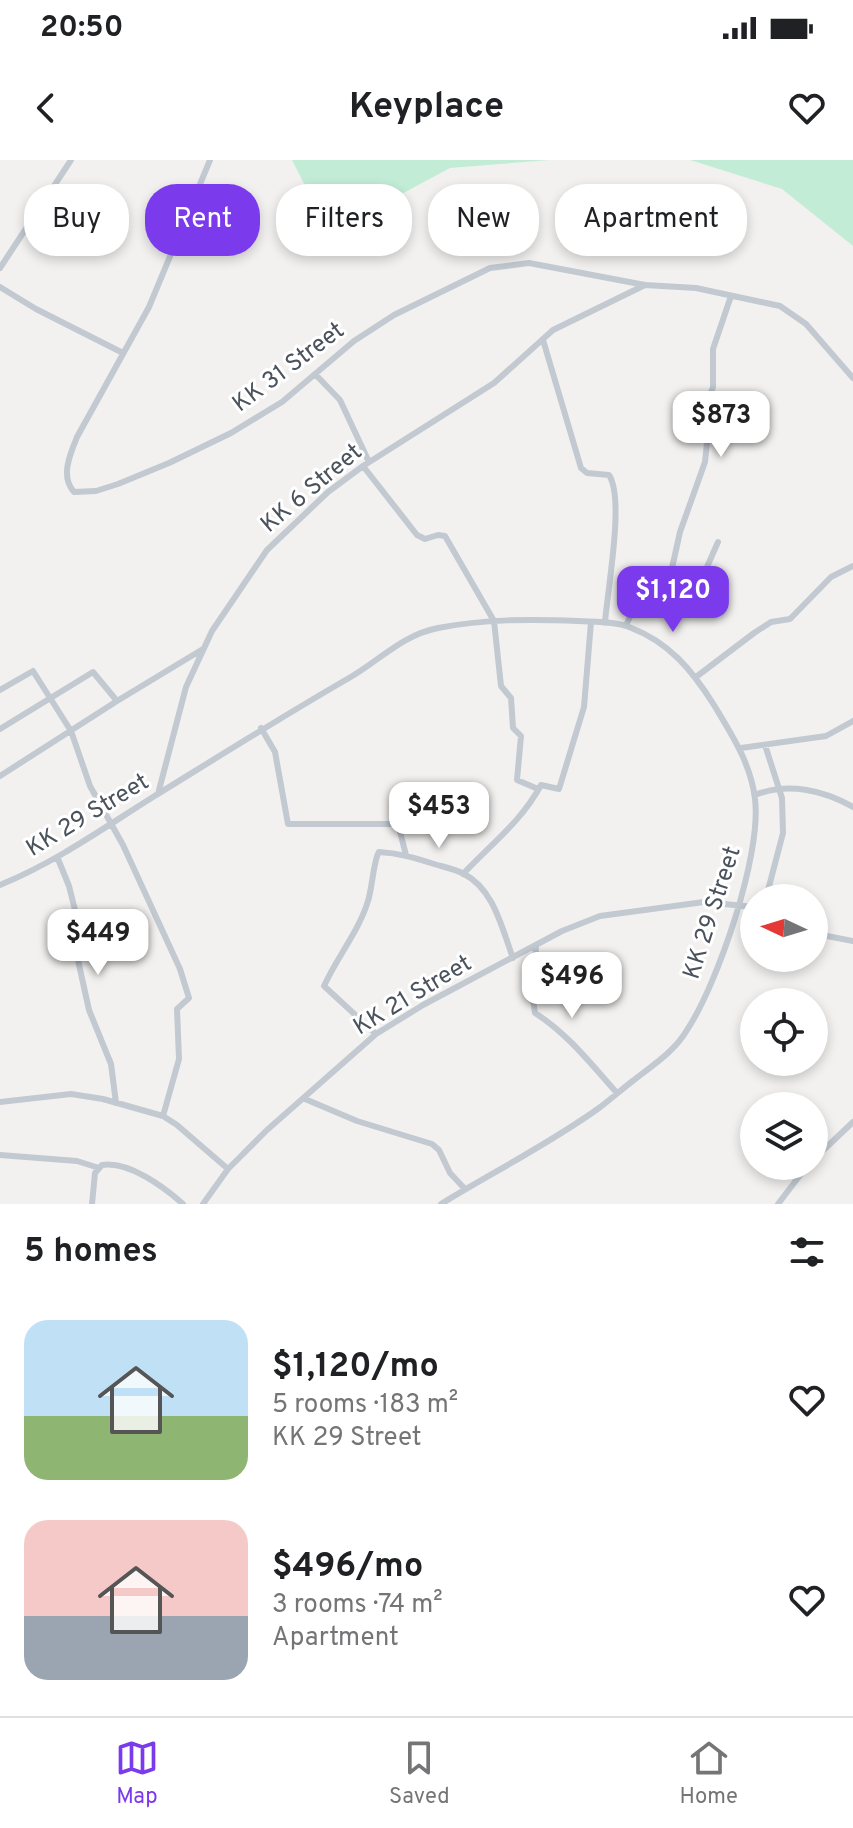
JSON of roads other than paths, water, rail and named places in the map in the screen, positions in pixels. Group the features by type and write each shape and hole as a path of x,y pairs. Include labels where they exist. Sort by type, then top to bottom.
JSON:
{"street":[{"path":"0,268 71,160"},
{"name":"KK 31 Street","path":"210,160 149,307 70,452 68,483 74,492 96,491 118,484 250,423 282,402 354,341 394,315 490,268 529,263 645,285 696,288 780,306 806,324 853,378"},
{"name":"KK 6 Street","path":"158,794 186,687 212,631 267,550 328,492 366,464 494,383 564,322 609,305 645,285"},
{"path":"0,287 123,353"},
{"path":"653,604 672,568 680,532 705,462 709,423 707,403 713,387 713,349 731,296"},
{"path":"543,340 581,468 583,472 609,475 616,492 605,623"},
{"path":"315,374 340,400 366,464 417,535 425,539 445,536 494,621 501,686 511,698 513,728 521,736 517,780 538,789"},
{"path":"626,625 636,605 653,604 688,610 718,542"},
{"path":"696,677 771,622 790,619 825,582 853,566"},
{"name":"KK 29 Street","path":"0,885 58,859 185,780 261,728 357,673 401,641 437,628 494,621 626,625 657,640 680,658 696,677 741,748 755,795 755,843 739,905 705,996 688,1029 671,1051 563,1131 441,1204"},
{"path":"463,874 494,840 515,824 530,806 541,785 557,790 561,785 584,707 591,622"},
{"path":"0,776 43,746 203,649"},
{"path":"0,690 33,671 52,699 71,731 90,786 112,824 188,993 187,1000 177,1009 179,1059 163,1116"},
{"path":"0,729 93,672 117,701"},
{"path":"741,748 826,736 853,721"},
{"path":"261,728 275,752 288,824 398,824 406,855"},
{"path":"765,745 782,798 783,833 770,884"},
{"path":"755,795 779,788 808,790 840,799 853,807"},
{"path":"376,1034 324,986 364,915 379,852 406,855 463,874 487,894 513,958"},
{"path":"58,859 76,914 76,953 92,1019 111,1064 116,1103"},
{"name":"KK 21 Street","path":"203,1204 228,1169 267,1130 376,1034 423,1005 562,931 600,916 704,902 739,905"},
{"path":"828,936 853,941"},
{"path":"536,946 535,1013 569,1038 617,1093"},
{"path":"0,1102 66,1094 163,1116 228,1169"},
{"path":"305,1099 357,1121 432,1144 439,1150 450,1173 465,1189"},
{"path":"828,1146 853,1122"},
{"path":"0,1155 77,1161 99,1168"},
{"path":"92,1204 95,1173 111,1163 159,1182 183,1204"},
{"path":"778,1204 796,1180"}]}
